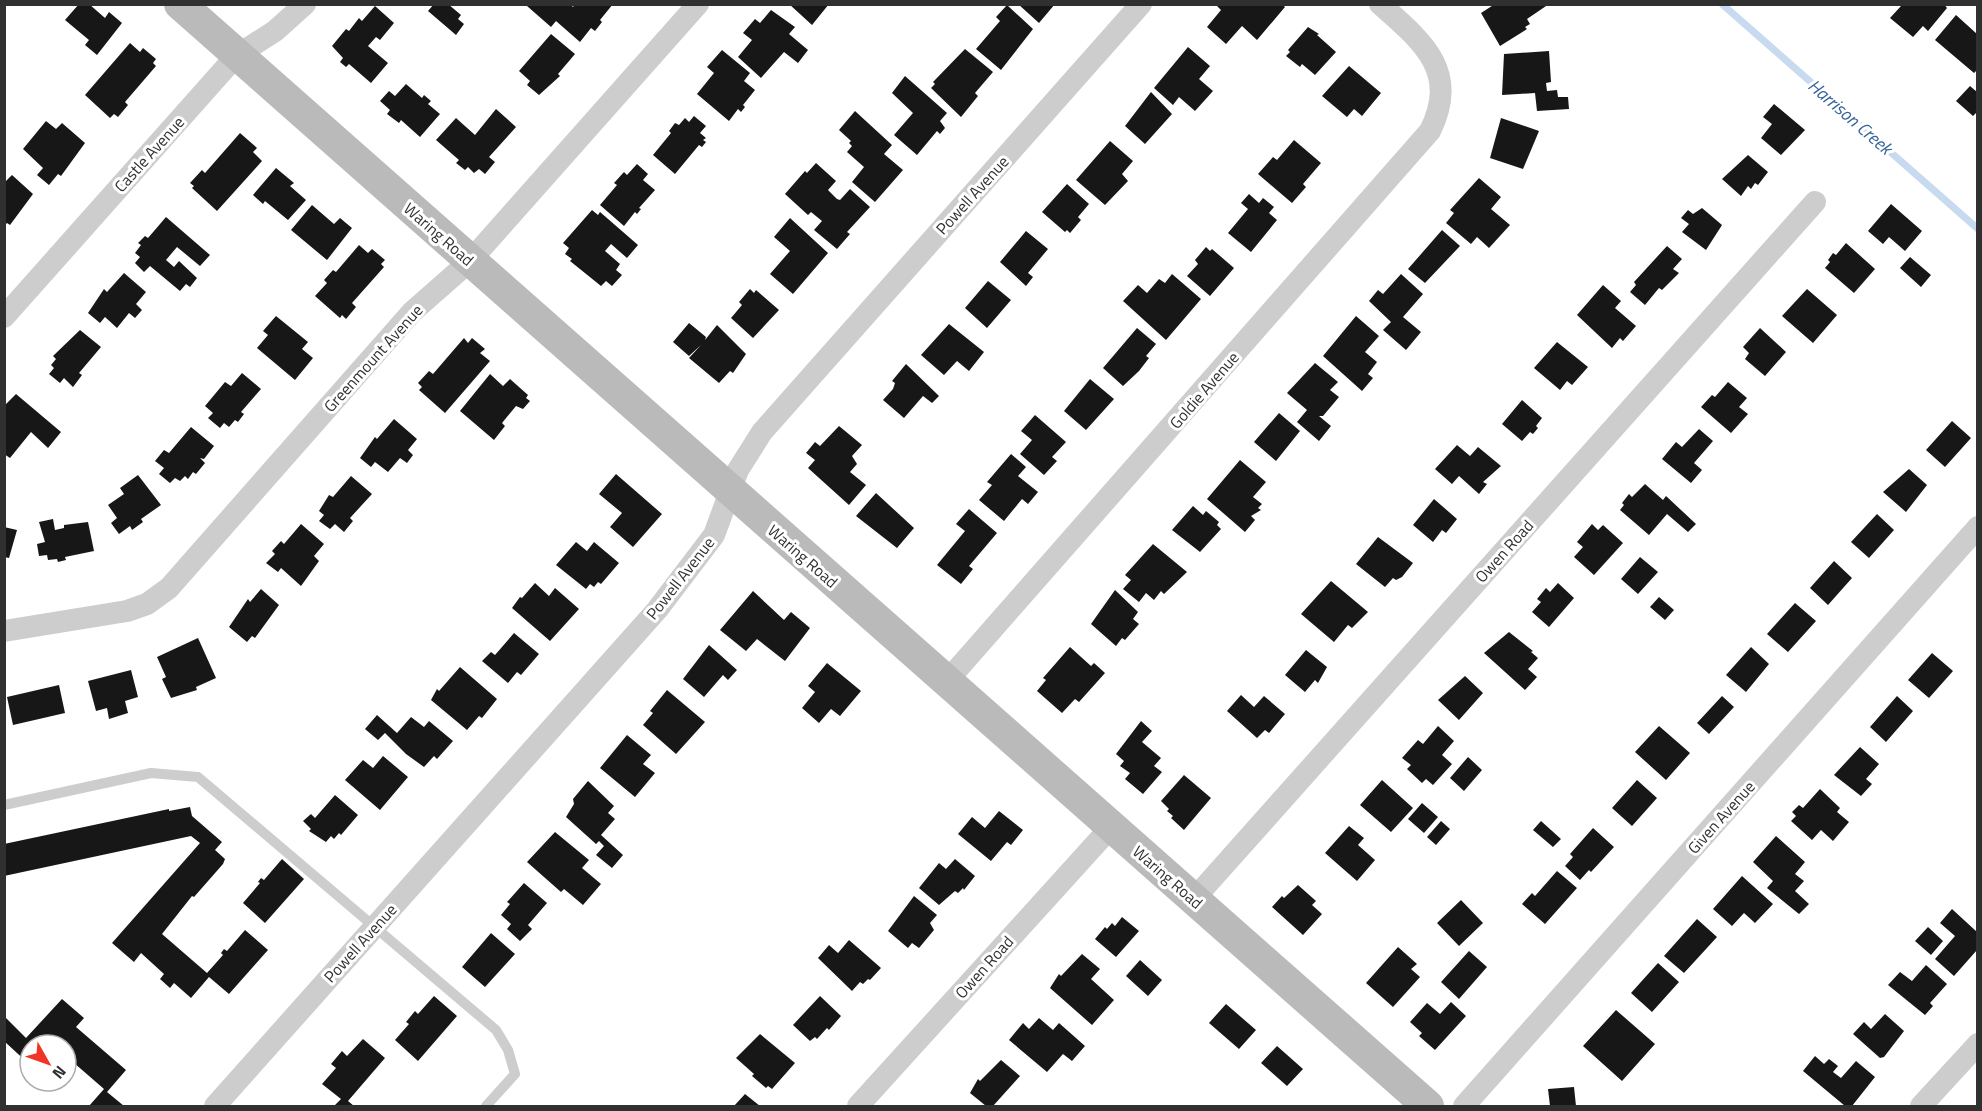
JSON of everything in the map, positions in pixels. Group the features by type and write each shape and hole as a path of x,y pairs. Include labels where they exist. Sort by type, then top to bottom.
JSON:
{"street":[{"name":"Waring Road","path":"180,4 729,492 947,681 1428,1107"},
{"name":"Castle Avenue","path":"4,317 236,56 274,31 305,4"},
{"name":"Greenmount Avenue","path":"4,631 127,611 147,604 169,588 412,312 470,261 698,4"},
{"name":"Powell Avenue","path":"215,1107 685,576 714,535 729,492 750,450 778,414 1141,4"},
{"name":"Goldie Avenue","path":"947,681 1422,143 1435,121 1441,88 1437,66 1432,56 1413,33 1380,4"},
{"name":"Owen Road","path":"1193,900 1815,202"},
{"name":"Given Avenue","path":"1464,1107 1977,527"},
{"name":"Owen Road","path":"858,1107 1111,827"},
{"path":"1921,1107 1977,1044"}],"lane":[{"path":"4,805 150,773 198,777 496,1030 508,1050 515,1074 486,1107"}],"building":[{"path":"79,4 89,4 105,18 109,12 122,23 97,55 85,45 89,40 65,20"},
{"path":"434,4 448,4 461,15 458,19 464,24 456,35 428,11"},
{"path":"528,4 570,4 573,7 575,4 613,4 600,20 602,22 595,31 591,28 580,42 556,21 551,27 527,6"},
{"path":"789,4 829,4 812,25"},
{"path":"1018,4 1055,4 1039,23"},
{"path":"1215,4 1282,4 1285,7 1257,40 1242,26 1226,44 1207,27 1221,10"},
{"path":"1495,4 1549,4 1527,19 1530,24 1525,27 1527,29 1500,46 1481,13"},
{"path":"1899,4 1944,4 1947,8 1928,31 1923,26 1913,37 1890,18 1901,6"},
{"path":"1007,5 1033,29 1001,70 976,49 1000,21 996,17"},
{"path":"375,6 394,23 380,40 376,37 368,46 388,63 371,83 349,64 346,67 340,62 343,58 332,46 346,29 349,31 359,18 362,21"},
{"path":"771,10 795,27 789,34 808,50 798,63 784,52 761,78 738,57 752,40 743,33 755,19 760,23"},
{"path":"1956,15 1977,34 1977,70 1974,73 1935,40"},
{"path":"1308,27 1319,34 1317,35 1336,52 1315,75 1302,64 1300,67 1286,56 1290,52 1288,50"},
{"path":"551,34 575,54 558,74 560,76 539,95 527,85 530,81 519,71"},
{"path":"130,43 140,52 143,48 156,59 153,63 156,66 125,102 128,105 118,117 114,114 110,118 85,95"},
{"path":"1188,47 1210,66 1199,79 1213,91 1195,111 1179,97 1173,105 1154,88"},
{"path":"965,49 993,72 975,93 978,96 961,117 931,88 935,84 933,82"},
{"path":"722,50 750,73 744,81 755,90 743,105 745,107 741,112 738,109 729,121 697,94 714,73 707,67"},
{"path":"1549,51 1551,82 1546,83 1547,91 1557,90 1558,97 1568,97 1569,109 1537,111 1535,93 1502,95 1504,54"},
{"path":"1349,66 1381,93 1362,116 1354,109 1347,117 1322,96"},
{"path":"905,76 947,113 940,121 945,128 940,134 937,131 917,155 894,135 913,113 892,93"},
{"path":"406,84 422,98 424,95 431,101 428,104 440,114 420,137 401,120 399,123 387,114 390,110 380,101 389,91 395,96"},
{"path":"1970,86 1977,92 1977,112 1973,116 1956,101"},
{"path":"1151,92 1172,114 1145,144 1125,126"},
{"path":"1774,104 1805,130 1781,155 1761,138 1772,124 1763,117"},
{"path":"496,109 516,127 489,157 495,162 485,174 479,169 474,173 468,167 465,170 456,163 459,160 436,140 456,118 475,135"},
{"path":"855,111 892,145 884,154 903,170 875,202 852,182 864,167 847,152 852,146 849,143 851,141 839,130"},
{"path":"694,116 706,126 700,133 706,138 703,140 706,142 702,147 699,145 675,174 653,155 671,133 669,131 675,123 679,125 685,118 689,122"},
{"path":"1501,118 1539,131 1523,169 1490,158"},
{"path":"46,121 56,129 62,123 85,143 61,176 58,174 49,185 37,175 43,168 23,149"},
{"path":"240,133 257,148 253,152 262,161 217,211 192,188 194,186 190,183 202,170 205,173"},
{"path":"1294,140 1321,163 1303,184 1306,187 1292,203 1258,174 1273,157 1277,160"},
{"path":"1110,141 1133,161 1122,174 1128,181 1105,205 1076,180"},
{"path":"1748,155 1768,172 1758,185 1755,183 1751,189 1748,186 1741,196 1722,179"},
{"path":"816,163 836,181 828,190 837,199 840,200 850,189 870,207 847,232 850,234 837,249 814,230 822,221 811,212 808,215 785,194 805,171 807,173"},
{"path":"637,164 648,174 643,180 655,190 639,208 641,209 637,214 635,212 624,226 600,205 617,185 614,183 624,172 627,175"},
{"path":"276,168 294,183 290,186 306,200 288,220 265,201 263,204 253,195"},
{"path":"12,175 33,194 10,225 7,223 4,226 4,183"},
{"path":"1479,178 1501,197 1491,209 1510,225 1489,248 1477,237 1471,244 1446,223 1454,213 1450,210"},
{"path":"1067,184 1089,204 1078,217 1081,220 1070,233 1067,230 1065,232 1042,212"},
{"path":"1249,194 1259,203 1263,198 1274,207 1269,213 1277,220 1251,252 1228,233 1248,209 1241,203"},
{"path":"1891,204 1922,231 1905,251 1889,237 1883,244 1868,231"},
{"path":"312,205 334,224 340,218 352,228 327,260 291,230"},
{"path":"1702,208 1722,225 1706,250 1682,232 1689,224 1681,218 1688,210 1693,214"},
{"path":"592,210 598,215 600,212 638,245 627,258 611,244 605,251 620,264 616,270 622,275 612,286 606,281 601,286 570,261 572,259 565,254 569,248 563,243"},
{"path":"166,217 210,255 200,266 177,247 166,260 174,267 179,261 197,278 190,287 186,284 180,291 150,266 144,272 135,263 140,257 135,253 141,245 138,243 145,236 148,238"},
{"path":"790,218 828,253 793,294 770,274 790,251 774,237"},
{"path":"1442,230 1460,246 1425,283 1408,269"},
{"path":"1026,231 1048,249 1028,273 1033,277 1026,286 1000,262"},
{"path":"1846,243 1875,269 1854,293 1825,268 1833,253 1836,255"},
{"path":"359,245 368,253 372,249 385,260 381,264 384,267 352,303 356,307 346,319 342,315 340,318 315,296 327,283 324,280 333,270 336,272"},
{"path":"1667,246 1682,259 1673,269 1679,273 1662,290 1659,288 1645,305 1630,292 1636,285 1634,282"},
{"path":"1206,247 1210,251 1212,249 1234,268 1210,296 1187,276 1198,264 1195,260"},
{"path":"1910,257 1931,275 1921,287 1900,268"},
{"path":"124,273 146,292 136,304 142,310 135,318 129,313 117,328 105,317 100,323 88,313 104,289 107,292"},
{"path":"1172,274 1201,299 1166,340 1123,301 1138,285 1147,293 1159,279 1165,283"},
{"path":"1401,274 1423,294 1403,317 1421,332 1406,350 1383,330 1391,322 1369,301 1378,290 1383,294"},
{"path":"988,281 1011,300 987,328 965,308"},
{"path":"1603,285 1621,301 1615,308 1636,326 1623,341 1620,338 1612,348 1577,315"},
{"path":"750,289 754,293 756,290 779,310 753,338 731,318 742,305 739,302"},
{"path":"1807,289 1837,315 1813,343 1782,316"},
{"path":"276,316 308,342 302,349 313,358 295,380 257,348 268,335 263,331"},
{"path":"1356,316 1379,336 1365,352 1377,362 1368,374 1373,378 1362,391 1323,356"},
{"path":"689,323 706,337 705,340 717,325 746,354 733,373 730,371 719,383 689,358 701,345 689,356 673,342"},
{"path":"949,324 984,352 969,371 957,361 944,375 921,355"},
{"path":"1137,328 1156,344 1146,356 1149,358 1139,371 1123,386 1103,368"},
{"path":"1760,328 1786,352 1765,376 1745,359 1749,353 1743,347"},
{"path":"80,330 101,347 79,373 82,375 73,387 64,378 60,383 49,374 54,368 51,365 56,359 53,356"},
{"path":"464,338 468,343 472,338 485,349 480,353 490,361 445,413 419,390 422,387 418,383 429,371 433,374"},
{"path":"1557,342 1588,367 1572,385 1567,381 1560,390 1534,368"},
{"path":"1315,363 1338,382 1330,390 1339,397 1323,416 1319,416 1331,426 1319,441 1297,422 1307,410 1287,393"},
{"path":"906,364 939,396 932,403 923,396 904,418 883,400 893,389 895,383 892,381"},
{"path":"242,373 261,389 241,412 244,414 238,422 235,420 229,427 224,423 220,428 208,418 213,413 205,406 225,382 231,386"},
{"path":"490,374 503,386 510,379 528,395 526,398 530,401 523,409 516,406 502,423 505,426 494,440 460,411"},
{"path":"1090,379 1114,399 1086,430 1064,411"},
{"path":"1728,382 1747,398 1739,407 1748,414 1731,433 1701,407 1712,395 1715,397"},
{"path":"16,394 61,432 48,448 31,432 10,458 4,454 4,406"},
{"path":"1522,400 1542,418 1533,434 1530,432 1522,441 1502,424"},
{"path":"1279,413 1300,431 1276,461 1254,442"},
{"path":"1035,415 1066,442 1052,457 1057,461 1044,475 1020,454 1032,440 1021,431"},
{"path":"394,419 417,439 408,450 413,455 407,463 400,458 388,472 375,462 371,467 360,458 375,437 377,439"},
{"path":"1952,421 1971,438 1945,467 1926,450"},
{"path":"839,426 862,445 852,456 857,464 850,472 866,485 849,505 808,468 815,460 806,453 815,442 820,446"},
{"path":"191,427 214,446 204,459 200,458 205,463 196,474 193,472 188,479 185,476 180,481 175,478 170,483 159,474 164,468 155,461 164,450 169,453"},
{"path":"1699,429 1713,441 1694,463 1702,470 1691,483 1662,459 1676,442 1682,447"},
{"path":"1457,445 1470,456 1478,447 1501,466 1483,482 1487,484 1479,494 1459,476 1452,484 1435,469"},
{"path":"1011,454 1026,467 1018,476 1038,492 1028,504 1022,499 1004,521 979,500 992,485 987,482"},
{"path":"1240,460 1266,482 1253,497 1262,504 1258,508 1261,510 1251,516 1255,520 1245,532 1207,499"},
{"path":"1909,469 1927,485 1906,512 1883,492"},
{"path":"616,474 662,514 633,547 610,527 622,513 599,494"},
{"path":"138,475 161,505 141,519 143,522 132,530 130,526 119,534 111,523 117,518 108,505 124,494 120,488"},
{"path":"351,476 372,494 350,518 353,521 344,532 335,524 330,529 319,521 324,515 319,511 329,495 333,497"},
{"path":"1645,484 1663,500 1666,496 1696,524 1688,532 1667,514 1649,535 1620,510 1629,494 1632,497"},
{"path":"876,493 914,528 897,548 856,516"},
{"path":"1434,499 1457,519 1446,533 1442,530 1433,542 1413,525"},
{"path":"1193,506 1203,515 1206,511 1219,522 1217,525 1221,529 1200,552 1172,530"},
{"path":"969,509 997,533 969,566 973,569 961,584 937,565 965,531 956,524"},
{"path":"1877,514 1894,530 1869,558 1851,542"},
{"path":"53,519 55,530 64,528 64,525 88,522 94,551 65,557 66,560 58,562 57,559 48,560 47,555 39,556 37,544 45,542 39,522"},
{"path":"301,524 324,544 314,556 319,561 301,586 281,568 278,572 266,563 275,554 272,551 281,541 284,544"},
{"path":"1592,524 1598,530 1603,525 1623,543 1594,575 1574,557 1583,547 1577,542"},
{"path":"4,527 17,530 9,558 4,557"},
{"path":"1378,537 1413,563 1402,577 1396,580 1393,578 1385,587 1356,564"},
{"path":"576,542 587,551 594,542 619,563 601,584 598,582 594,587 590,584 586,589 556,565"},
{"path":"1153,544 1187,572 1164,594 1161,591 1154,600 1146,593 1139,602 1123,589 1131,580 1125,575"},
{"path":"1640,557 1658,572 1638,594 1621,579"},
{"path":"1834,561 1852,578 1828,605 1810,588"},
{"path":"1331,581 1368,612 1352,628 1348,625 1334,642 1301,614"},
{"path":"535,583 549,596 555,588 579,609 550,641 512,608"},
{"path":"1558,583 1574,598 1549,627 1532,612 1541,602 1537,599 1546,588 1550,592"},
{"path":"261,589 279,605 255,638 252,636 247,642 229,627 248,599 250,602"},
{"path":"1115,590 1138,612 1133,619 1139,624 1125,640 1122,638 1116,646 1091,624"},
{"path":"753,591 784,620 791,612 810,628 785,661 757,639 746,651 720,630"},
{"path":"1659,597 1674,610 1665,620 1650,607"},
{"path":"1795,603 1816,621 1788,652 1767,634"},
{"path":"1509,632 1533,651 1531,652 1538,658 1528,669 1537,677 1525,690 1484,653"},
{"path":"514,633 539,654 521,675 517,672 508,683 482,661 491,652 495,655"},
{"path":"198,638 216,678 196,687 197,690 171,698 162,679 166,677 157,657"},
{"path":"709,645 737,670 728,680 723,675 704,697 683,679"},
{"path":"1070,647 1091,666 1094,663 1105,673 1079,702 1075,699 1062,713 1037,691 1046,680 1043,678"},
{"path":"1751,647 1769,664 1746,692 1726,675"},
{"path":"1306,650 1327,667 1318,683 1315,680 1305,692 1285,675"},
{"path":"1932,653 1953,671 1929,698 1908,680"},
{"path":"827,663 861,691 840,716 831,709 819,723 802,708 815,692 808,686"},
{"path":"460,667 497,699 482,718 479,716 467,730 431,700 437,689 439,691"},
{"path":"131,670 138,697 125,701 128,713 109,719 107,708 96,711 88,681"},
{"path":"1465,676 1483,693 1459,720 1438,700"},
{"path":"59,685 65,713 13,725 7,697"},
{"path":"667,690 705,722 676,754 643,725 653,713 650,711"},
{"path":"1241,695 1254,707 1264,696 1285,714 1269,733 1265,730 1257,738 1227,711"},
{"path":"1722,696 1734,707 1709,734 1697,723"},
{"path":"1897,696 1913,711 1886,742 1870,727"},
{"path":"377,715 397,733 411,717 424,727 429,721 453,741 437,759 434,756 424,767 406,754 385,733 378,740 365,729"},
{"path":"1141,721 1152,731 1142,742 1161,758 1154,766 1162,772 1143,794 1125,779 1130,773 1120,766 1124,761 1116,754"},
{"path":"1438,726 1454,741 1442,755 1452,764 1433,785 1426,779 1422,783 1407,769 1411,765 1402,758 1418,740 1423,744"},
{"path":"1659,726 1690,753 1666,780 1635,752"},
{"path":"627,735 651,755 643,764 655,773 635,797 600,768"},
{"path":"1860,747 1879,764 1866,779 1872,784 1861,796 1834,775"},
{"path":"383,756 408,777 380,810 345,780 363,760 373,768"},
{"path":"1468,757 1482,770 1464,791 1450,778"},
{"path":"1184,775 1211,798 1184,830 1171,818 1173,816 1167,811 1169,809 1161,801"},
{"path":"1382,780 1413,808 1391,832 1360,805"},
{"path":"1637,780 1657,798 1632,826 1612,808"},
{"path":"588,781 614,806 608,813 615,819 601,835 623,855 612,868 596,855 604,846 599,841 596,844 566,817 574,804 573,799"},
{"path":"1820,789 1840,808 1837,812 1849,822 1833,841 1821,830 1812,840 1791,821 1796,816 1792,812 1799,805 1803,808"},
{"path":"335,795 358,815 341,835 339,833 334,839 331,836 326,842 309,831 311,829 303,821 311,814 315,818"},
{"path":"1422,803 1438,817 1424,833 1408,819"},
{"path":"190,807 192,816 222,842 215,850 225,859 162,934 207,973 223,955 221,953 224,949 227,951 245,930 268,950 229,994 209,977 191,998 174,983 170,988 160,979 164,974 141,953 134,962 112,943 200,843 191,836 4,876 4,844 169,809 169,811"},
{"path":"999,811 1023,830 1011,845 1007,842 991,861 958,834 972,817 985,828"},
{"path":"1441,821 1450,829 1436,845 1427,837"},
{"path":"1541,821 1561,839 1553,847 1533,830"},
{"path":"1349,826 1364,838 1358,845 1375,860 1357,881 1325,853"},
{"path":"1593,828 1614,847 1591,872 1589,870 1580,880 1565,866 1573,857 1570,854"},
{"path":"555,832 589,860 582,868 601,884 583,905 564,889 561,892 527,862"},
{"path":"1776,836 1805,862 1795,874 1804,881 1795,891 1809,904 1799,914 1767,888 1773,881 1753,862"},
{"path":"282,859 304,879 265,923 243,903 260,883 258,882 261,878 264,880"},
{"path":"955,859 975,876 964,890 963,888 958,893 955,891 939,905 919,888 939,863 946,869"},
{"path":"1557,871 1577,888 1545,924 1522,904 1532,893 1535,896"},
{"path":"1742,876 1773,904 1755,923 1744,913 1732,926 1713,909"},
{"path":"524,883 547,903 528,925 532,929 520,941 507,929 511,924 501,915 510,904 507,902"},
{"path":"1298,885 1316,901 1312,905 1322,914 1303,935 1272,907 1282,896 1284,898"},
{"path":"914,896 937,915 930,923 934,930 919,948 912,943 908,948 888,931"},
{"path":"1461,900 1483,923 1459,946 1437,923"},
{"path":"1952,909 1977,932 1977,950 1954,976 1935,959 1955,936 1940,923"},
{"path":"1122,917 1139,931 1116,957 1095,939 1105,927 1107,929 1112,923 1115,926"},
{"path":"1697,919 1717,937 1684,973 1664,956"},
{"path":"1928,927 1943,941 1931,955 1915,941"},
{"path":"491,933 515,954 485,987 462,967"},
{"path":"849,940 881,968 870,980 868,979 863,984 860,982 852,991 818,958 829,945 838,953"},
{"path":"1398,947 1417,964 1411,969 1420,977 1393,1007 1366,983"},
{"path":"1469,951 1487,967 1459,999 1441,982"},
{"path":"1082,954 1100,969 1091,979 1114,1000 1092,1025 1050,988 1059,974 1061,976"},
{"path":"1140,960 1162,980 1148,996 1126,976"},
{"path":"1658,963 1679,982 1652,1012 1631,993"},
{"path":"1926,965 1947,984 1930,1003 1933,1006 1925,1015 1888,985 1900,972 1912,981"},
{"path":"434,996 457,1016 418,1061 395,1040 409,1024 406,1022 415,1011 418,1014"},
{"path":"820,996 841,1016 829,1030 827,1028 817,1039 815,1037 810,1041 793,1025"},
{"path":"62,999 84,1018 76,1027 126,1070 107,1092 124,1106 89,1106 104,1089 78,1066 78,1033 31,1033"},
{"path":"1451,1002 1466,1016 1435,1050 1419,1036 1422,1033 1410,1022 1427,1003 1440,1014"},
{"path":"1226,1004 1256,1030 1239,1049 1209,1023"},
{"path":"1616,1010 1655,1044 1622,1081 1583,1046"},
{"path":"1885,1014 1904,1031 1884,1057 1880,1058 1853,1034 1864,1022 1871,1029"},
{"path":"4,1016 21,1033 18,1033 18,1054 4,1041"},
{"path":"1039,1018 1053,1030 1059,1023 1085,1046 1072,1061 1063,1054 1047,1072 1009,1040 1023,1023 1029,1029"},
{"path":"760,1034 795,1063 772,1089 768,1086 766,1088 752,1076 754,1074 736,1058"},
{"path":"363,1039 385,1058 348,1101 354,1106 334,1106 341,1099 322,1084 336,1068 331,1064 342,1051 347,1056"},
{"path":"1277,1046 1303,1069 1287,1086 1261,1063"},
{"path":"1815,1056 1824,1064 1829,1059 1838,1066 1833,1072 1841,1078 1856,1061 1875,1077 1852,1106 1845,1106 1803,1071"},
{"path":"1001,1060 1020,1076 993,1106 986,1106 970,1093 978,1079 980,1081"},
{"path":"1574,1087 1576,1106 1550,1106 1548,1089"},
{"path":"745,1094 760,1106 734,1106"}],"waterway":[{"name":"Harrison Creek","path":"1722,4 1978,229"}]}
